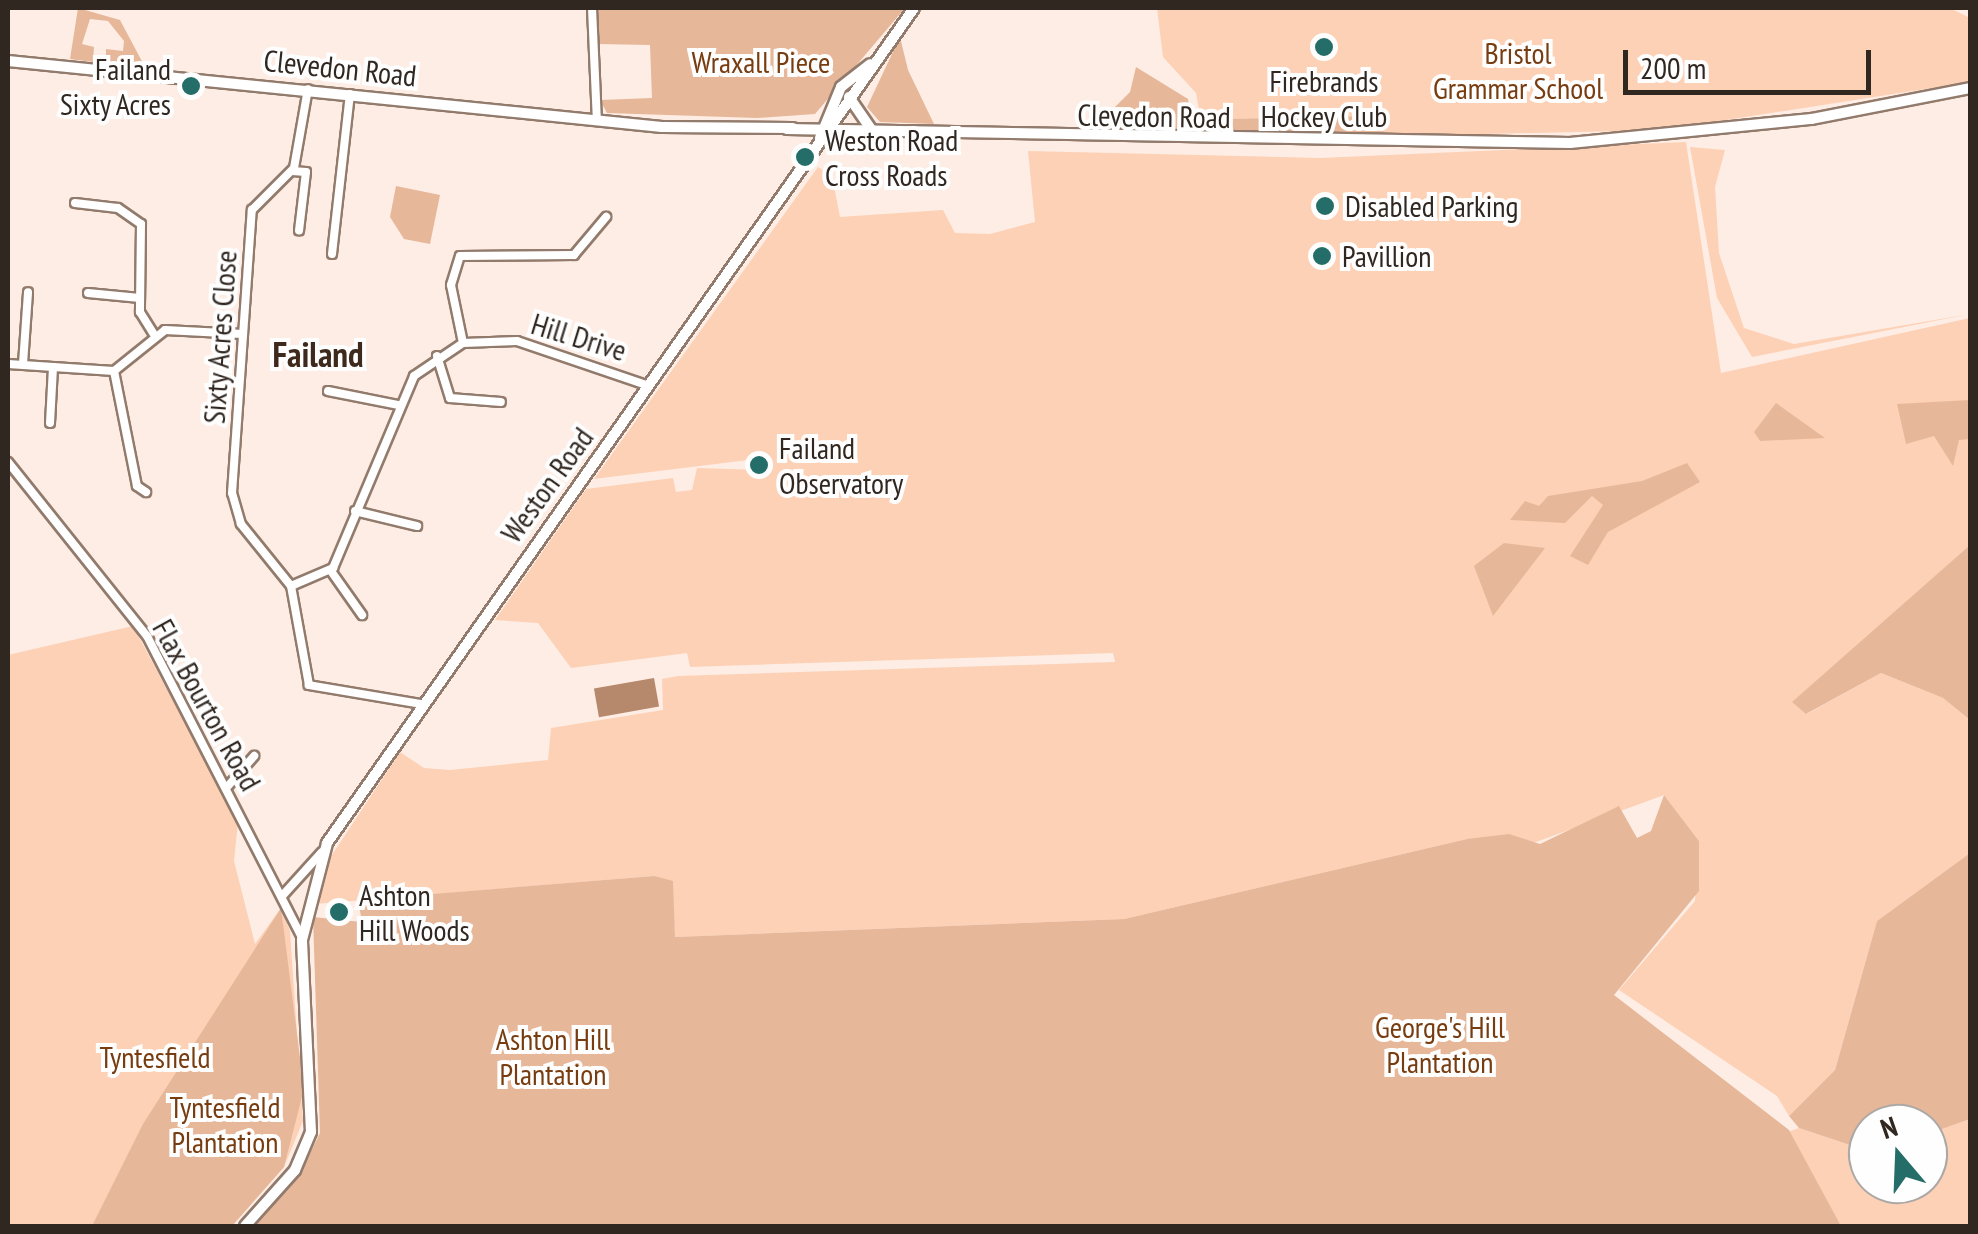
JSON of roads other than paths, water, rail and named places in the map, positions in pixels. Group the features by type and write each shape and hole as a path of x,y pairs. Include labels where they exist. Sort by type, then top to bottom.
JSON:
{"main road":[{"path":"826,130 914,8"},
{"name":"Clevedon Road","path":"8,61 597,121 873,132 1570,143 1812,119 1970,88"},
{"path":"826,130 841,87 874,61"},
{"path":"850,98 873,132"},
{"name":"Weston Road","path":"246,1226 295,1170 313,1121 302,940 322,852 826,130"}],"street":[{"path":"592,8 597,121"},
{"path":"299,231 306,172 292,171 308,90"},
{"path":"332,254 350,94"},
{"name":"Sixty Acres Close","path":"291,586 232,498 252,210 292,171"},
{"path":"80,200 118,208 141,224 140,298 154,334"},
{"path":"463,343 451,285 460,256 574,256 605,229 606,217"},
{"path":"94,290 140,298"},
{"path":"23,364 22,320 28,292"},
{"path":"8,364 114,371 154,334 243,334"},
{"name":"Hill Drive","path":"331,570 398,405 438,356 463,343 536,345 649,386"},
{"path":"438,356 450,398 480,407 500,402"},
{"path":"50,423 53,366"},
{"path":"114,371 137,486 146,492"},
{"path":"338,379 332,391 398,405"},
{"path":"50,412 61,412"},
{"name":"Flax Bourton Road","path":"8,462 147,636 228,786 302,940"},
{"path":"355,511 412,523"},
{"path":"362,616 331,570 291,586 309,685 422,704"},
{"path":"228,786 254,756"},
{"path":"248,766 259,772"},
{"name":"Weston Road","path":"283,896 322,852"}],"place":[{"name":"Firebrands Hockey Club","path":"1324,47"},
{"name":"Failand Sixty Acres","path":"191,86"},
{"name":"Weston Road Cross Roads","path":"805,157"},
{"name":"Disabled Parking","path":"1325,206"},
{"name":"Pavillion","path":"1322,256"},
{"name":"Failand Observatory","path":"759,465"},
{"name":"Ashton Hill Woods","path":"339,912"}],"district":[{"name":"Failand","path":"318,354"}],"park label":[{"name":"Wraxall Piece","path":"761,62"},
{"name":"Bristol Grammar School","path":"1518,70"},
{"name":"George's Hill Plantation","path":"1440,1044"},
{"name":"Ashton Hill Plantation","path":"553,1056"},
{"name":"Tyntesfield","path":"155,1057"},
{"name":"Tyntesfield Plantation","path":"225,1124"}]}
